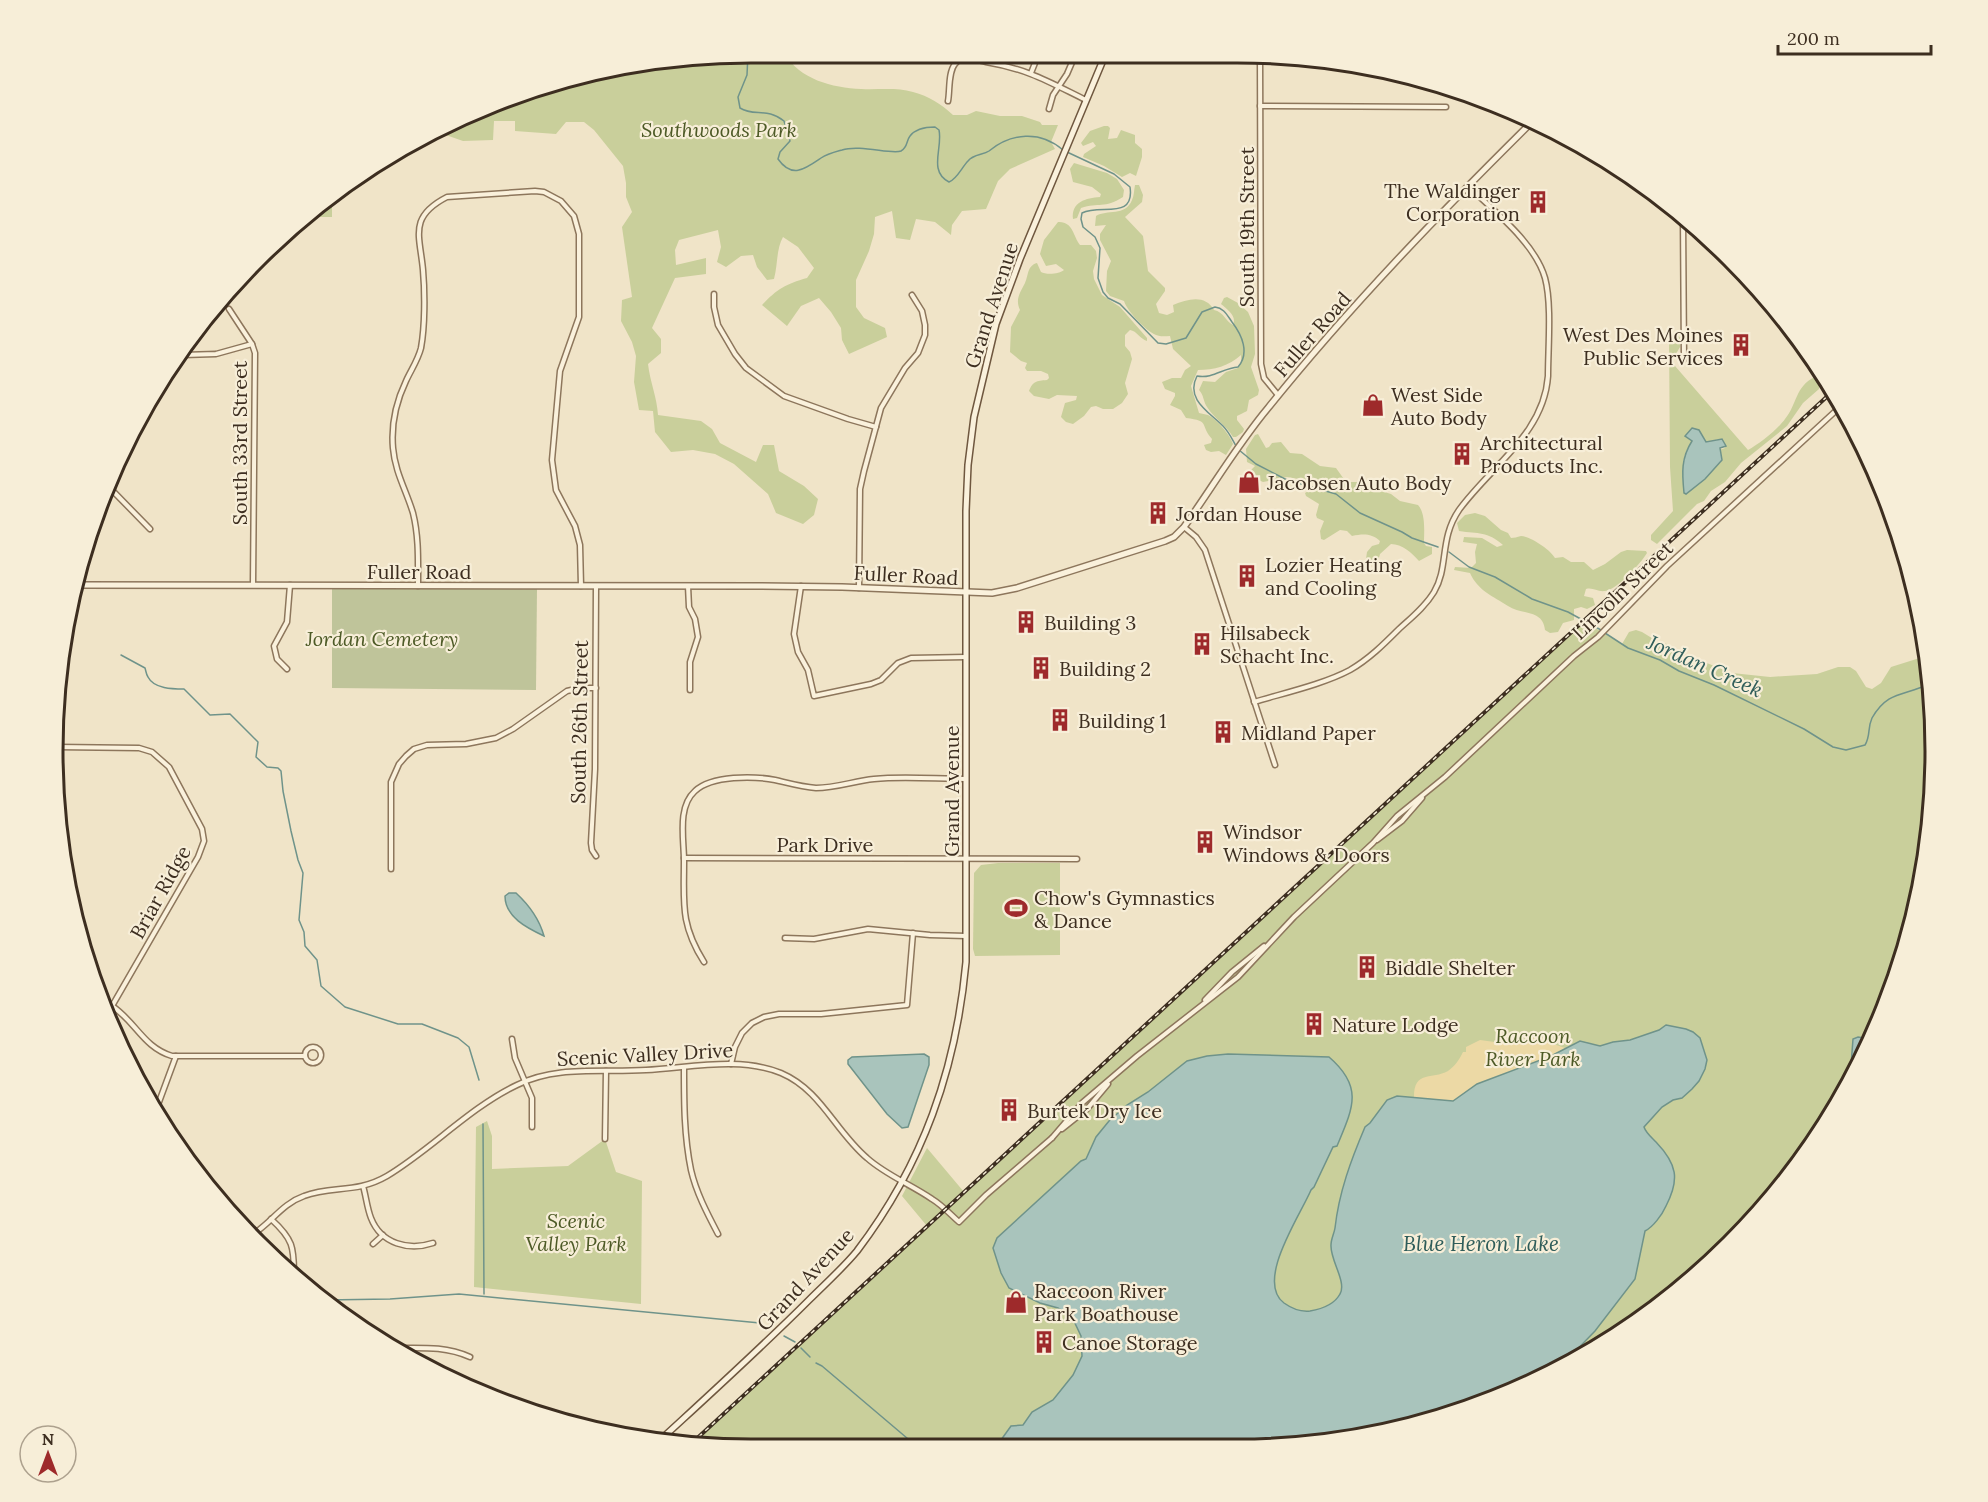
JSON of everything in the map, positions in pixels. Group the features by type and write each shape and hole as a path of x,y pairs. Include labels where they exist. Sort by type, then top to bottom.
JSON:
{"street":[{"path":"948,101 952,68 956,63"},
{"path":"995,63 1031,73 1086,100"},
{"path":"1031,73 1035,63"},
{"path":"1049,108 1053,95 1071,63"},
{"name":"Grand Avenue","path":"667,1434 776,1333 856,1252 902,1181 922,1142 949,1066 963,996 966,936 966,511 968,465 979,391 996,324 1006,296 1102,63"},
{"name":"South 19th Street","path":"1260,64 1262,372 1268,384 1278,395"},
{"path":"1260,106 1446,107"},
{"name":"Fuller Road","path":"83,585 801,586 966,593 992,593 1017,588 1174,537 1184,527 1278,395 1407,248 1527,127"},
{"path":"1254,702 1347,672 1370,656 1417,613 1434,592 1439,581 1444,543 1452,522 1526,434 1539,414 1547,388 1548,316 1545,280 1536,258 1527,246 1468,186"},
{"path":"418,586 416,527 397,473 393,433 397,406 418,355 422,338 423,271 418,242 420,224 425,212 435,203 447,197 544,192 561,201 572,212 579,234 579,317 560,371 552,460 556,490 574,526 580,545 581,586"},
{"path":"1683,227 1684,359"},
{"path":"714,294 718,325 746,368 784,396 876,427"},
{"path":"859,588 860,483 881,408 905,368 918,353 924,340 922,311 912,295"},
{"name":"South 33rd Street","path":"229,309 252,344 255,353 253,585"},
{"path":"189,355 216,354 252,344"},
{"name":"Lincoln Street","path":"902,1181 932,1199 959,1222 986,1195 1052,1138 1082,1103 1238,977 1276,936 1373,843 1397,816 1424,795 1574,656 1609,627 1667,566 1835,411"},
{"path":"114,491 150,529"},
{"path":"1184,527 1196,537 1205,550 1275,765"},
{"path":"287,669 277,659 274,646 287,621 290,585"},
{"name":"South 26th Street","path":"596,586 595,769 591,843 596,856"},
{"path":"688,586 689,607 695,620 698,638 690,662 690,690"},
{"path":"801,586 794,634 798,652 808,670 814,696 871,684 880,680 898,663 911,658 966,657"},
{"path":"391,869 392,782 399,764 406,756 414,749 427,745 466,744 496,738 513,729 567,691 596,688"},
{"name":"Briar Ridge","path":"63,747 140,748 152,752 169,766 202,829 204,841 198,857 112,1006"},
{"path":"704,962 690,937 685,920 684,858 684,812 689,799 703,785 723,779 762,778 815,788 838,787 874,779 966,779"},
{"name":"Park Drive","path":"684,858 1077,859"},
{"path":"785,938 814,939 868,929 966,936"},
{"path":"731,1064 735,1047 742,1033 752,1023 764,1017 907,1005 914,933"},
{"path":"112,1006 129,1019 150,1045 163,1053 176,1056 304,1056"},
{"path":"512,1039 515,1058 533,1105 532,1127"},
{"path":"312,1047 321,1053 319,1061 315,1063 308,1062 304,1056 305,1052 312,1047"},
{"path":"159,1102 176,1056"},
{"name":"Scenic Valley Drive","path":"258,1230 286,1205 302,1196 363,1186 397,1169 494,1098 524,1081 565,1071 684,1068 731,1064 766,1068 800,1083 820,1101 865,1156 879,1168 902,1181"},
{"path":"684,1068 685,1136 691,1171 718,1234"},
{"path":"605,1139 606,1071"},
{"path":"363,1186 372,1219 383,1235 402,1246 419,1247 434,1243"},
{"path":"271,1219 284,1230 291,1240 294,1265"},
{"path":"373,1245 383,1235"},
{"path":"409,1348 455,1350 470,1357"}],"green space":[{"name":"Southwoods Park","path":"792,63 807,76 839,87 907,90 934,101 953,115 967,115 976,111 1000,116 1022,116 1040,122 1042,125 1058,125 1051,142 1055,149 1010,169 998,181 986,209 962,211 952,225 951,235 935,222 916,219 910,240 896,238 892,211 875,217 874,234 869,251 856,280 856,307 864,318 885,328 887,337 849,354 842,340 841,328 819,298 801,306 787,326 762,305 782,288 807,278 814,268 798,247 783,237 779,247 774,279 767,280 757,267 753,255 741,256 726,267 717,262 721,247 718,230 679,240 675,250 676,265 706,258 706,274 675,278 652,328 661,339 661,353 648,364 658,415 701,421 712,429 720,443 756,462 763,445 774,445 779,471 804,486 818,499 814,515 803,524 776,513 768,494 734,464 715,454 693,450 671,452 655,432 653,411 639,410 634,382 636,356 632,342 621,321 622,300 632,297 622,227 632,212 626,197 623,166 594,130 584,122 566,122 556,134 515,131 515,121 494,121 493,140 463,141 445,135 488,115 573,86 617,76 706,64"},
{"path":"1104,126 1110,128 1108,139 1117,138 1121,130 1135,135 1135,143 1142,149 1136,176 1130,173 1122,177 1083,157 1096,146 1093,142 1083,146 1081,143 1090,131"},
{"path":"1074,163 1107,173 1117,179 1124,190 1123,197 1111,203 1081,208 1077,218 1073,219 1074,209 1080,202 1100,197 1101,194 1092,187 1073,182 1070,169"},
{"path":"1135,185 1139,185 1143,195 1142,202 1125,217 1143,236 1148,271 1165,288 1156,304 1159,313 1167,315 1174,312 1173,305 1196,299 1206,302 1233,325 1233,316 1221,304 1227,297 1248,312 1254,326 1255,354 1251,367 1259,390 1258,395 1249,400 1247,411 1237,416 1237,420 1244,429 1243,432 1233,437 1210,411 1199,390 1203,381 1215,382 1226,372 1238,368 1241,355 1221,367 1198,370 1191,386 1199,413 1215,420 1231,440 1233,444 1226,455 1219,451 1206,450 1204,445 1211,443 1212,439 1204,424 1199,420 1186,418 1181,410 1170,405 1175,393 1165,389 1162,382 1172,378 1181,378 1185,370 1191,366 1173,349 1170,336 1152,333 1133,315 1124,301 1110,296 1106,291 1107,271 1111,261 1100,240 1100,234 1106,225 1095,226 1096,216 1125,209 1132,200"},
{"path":"332,205 332,217 318,217"},
{"path":"1058,222 1070,226 1080,245 1091,245 1096,251 1094,279 1102,295 1120,307 1147,338 1147,341 1142,339 1130,330 1125,335 1125,346 1132,359 1125,383 1128,394 1122,403 1113,409 1091,407 1073,424 1061,417 1065,403 1076,400 1077,396 1057,395 1049,399 1034,396 1029,391 1032,385 1038,381 1047,380 1048,374 1041,371 1027,371 1025,368 1027,363 1010,352 1011,327 1020,310 1019,296 1030,268 1037,263 1043,273 1056,273 1064,270 1056,264 1046,266 1040,254 1044,240"},
{"path":"1669,334 1677,334 1681,339 1680,347 1673,359 1675,366 1748,450 1782,423 1804,385 1814,377 1819,389 1803,403 1787,426 1741,463 1725,482 1711,491 1704,501 1697,504 1657,544 1651,540 1651,535 1673,511 1670,467","holes":["1699,430 1706,442 1720,439 1725,448 1719,450 1721,462 1698,484 1683,484 1684,457 1692,443 1690,438"]},
{"path":"1258,434 1266,448 1272,443 1281,442 1290,453 1302,454 1320,466 1336,468 1346,482 1363,482 1368,487 1391,494 1400,501 1418,505 1423,518 1424,543 1432,547 1432,554 1419,561 1403,547 1391,544 1380,554 1378,561 1372,564 1366,559 1367,552 1380,541 1370,535 1352,536 1347,531 1340,530 1324,540 1321,539 1320,531 1324,521 1316,515 1319,504 1305,493 1317,486 1316,482 1287,477 1263,482 1250,476 1250,471 1255,466 1247,462 1246,449"},
{"path":"1475,513 1485,516 1508,533 1511,538 1521,536 1530,538 1555,558 1563,557 1571,562 1584,562 1593,570 1627,550 1646,551 1647,553 1616,586 1605,591 1586,589 1584,596 1593,598 1595,605 1587,609 1581,607 1574,609 1574,620 1563,623 1558,632 1550,633 1545,630 1543,623 1536,616 1513,609 1491,596 1482,589 1470,573 1454,570 1455,567 1471,568 1476,563 1477,544 1463,542 1464,537 1482,538 1497,547 1503,545 1487,535 1459,531 1457,523 1465,515"},
{"name":"Jordan Cemetery","path":"332,588 537,589 536,690 332,688"},
{"name":"Raccoon River Park","path":"1585,622 1622,644 1629,632 1636,630 1670,645 1679,652 1732,673 1770,677 1817,674 1838,667 1850,667 1856,671 1866,687 1872,689 1881,683 1891,667 1919,658 1924,706 1925,751 1924,796 1919,841 1902,929 1873,1014 1833,1095 1783,1170 1754,1205 1691,1268 1619,1323 1541,1368 1500,1387 1458,1402 1415,1416 1371,1426 1282,1438 1237,1439 698,1437 927,1226 902,1196 927,1148 964,1192 1579,624"},
{"name":"Chow's Gymnastics & Dance","path":"1060,863 1060,955 975,956 973,949 974,873 981,865"},
{"name":"Scenic Valley Park","path":"487,1121 492,1136 492,1169 568,1166 605,1139 616,1172 642,1181 641,1304 474,1287 476,1127"}],"sand":[{"path":"1540,1037 1565,1048 1551,1056 1477,1084 1453,1101 1414,1097 1415,1088 1421,1079 1448,1071 1457,1063 1463,1052 1466,1052 1466,1047 1480,1040 1509,1044"}],"water":[{"path":"1692,428 1699,430 1706,442 1722,439 1726,446 1720,448 1722,460 1705,479 1686,494 1684,493 1683,466 1692,441 1685,436"},
{"path":"509,893 516,893 529,907 544,936 513,916 506,903 505,896"},
{"name":"Blue Heron Lake","path":"1666,1025 1693,1032 1700,1038 1707,1060 1705,1069 1692,1089 1682,1098 1673,1100 1662,1107 1644,1127 1672,1165 1675,1180 1673,1188 1662,1213 1645,1231 1635,1279 1595,1331 1578,1349 1500,1387 1458,1402 1415,1416 1327,1433 1282,1438 1237,1439 1002,1439 1011,1426 1023,1425 1032,1412 1053,1400 1073,1375 1082,1356 1081,1336 1072,1317 1058,1308 1040,1303 1009,1288 1001,1273 993,1248 997,1238 1081,1161 1086,1159 1096,1137 1109,1121 1187,1061 1228,1054 1329,1057 1347,1078 1351,1088 1351,1109 1337,1146 1333,1147 1282,1248 1274,1280 1276,1293 1284,1303 1296,1309 1310,1311 1327,1306 1334,1301 1342,1289 1331,1251 1339,1202 1350,1164 1365,1127 1387,1100 1397,1096 1453,1101 1477,1084 1551,1056 1580,1041 1600,1046 1630,1040 1659,1030"},
{"path":"1862,1038 1851,1060 1853,1039"},
{"path":"924,1054 929,1057 929,1065 908,1127 902,1128 887,1114 848,1064 848,1060 852,1057"}],"waterway":[{"name":"Jordan Creek","path":"748,63 747,75 738,97 740,108 750,112 772,114 784,121 790,141 780,152 778,159 788,169 799,170 826,155 849,148 901,151 905,148 912,133 929,127 939,130 939,172 949,182 970,159 1007,140 1026,136 1035,137 1045,139 1063,150"},
{"name":"Jordan Creek","path":"1067,152 1114,174 1130,187 1130,197 1127,204 1122,207 1082,213 1083,227 1095,237 1100,248 1098,278 1108,298 1120,304 1158,343 1166,344 1186,338 1202,312 1215,307 1225,312 1239,333 1244,356 1238,367 1208,376 1197,376 1194,384 1194,392 1200,404 1225,428 1236,446"},
{"name":"Jordan Creek","path":"1239,450 1256,464 1287,480 1336,494 1360,513 1412,538 1438,547"},
{"name":"Jordan Creek","path":"1449,552 1469,567 1495,577 1532,599 1568,612 1601,630"},
{"name":"Jordan Creek","path":"1605,633 1628,648 1714,685 1804,729 1833,747 1846,750 1865,745 1872,718 1884,703 1898,695 1922,687"},
{"path":"121,655 145,668 148,677 155,684 164,688 184,689 210,715 230,714 258,742 256,757 267,767 278,768 281,771 291,831 303,873 299,920 304,932 305,946 317,960 321,986 345,1007 398,1024 422,1024 458,1038 469,1047 479,1080"},
{"path":"483,1124 484,1294"},
{"path":"336,1300 459,1294 760,1323"},
{"path":"784,1336 795,1342"},
{"path":"801,1348 810,1357"},
{"path":"816,1363 908,1439"}],"railway":[{"path":"698,1437 1827,397"}],"place":[{"name":"The Waldinger Corporation","path":"1538,202"},
{"name":"West Des Moines Public Services","path":"1741,345"},
{"name":"West Side Auto Body","path":"1373,405"},
{"name":"Architectural Products Inc.","path":"1462,454"},
{"name":"Jacobsen Auto Body","path":"1249,482"},
{"name":"Jordan House","path":"1158,513"},
{"name":"Lozier Heating and Cooling","path":"1247,576"},
{"name":"Building 3","path":"1026,622"},
{"name":"Hilsabeck Schacht Inc.","path":"1202,644"},
{"name":"Building 2","path":"1041,668"},
{"name":"Building 1","path":"1060,720"},
{"name":"Midland Paper","path":"1223,732"},
{"name":"Windsor Windows & Doors","path":"1205,842"},
{"name":"Chow's Gymnastics & Dance","path":"1016,908"},
{"name":"Biddle Shelter","path":"1367,967"},
{"name":"Nature Lodge","path":"1314,1024"},
{"name":"Burtek Dry Ice","path":"1009,1110"},
{"name":"Raccoon River Park Boathouse","path":"1016,1302"},
{"name":"Canoe Storage","path":"1044,1342"}]}
